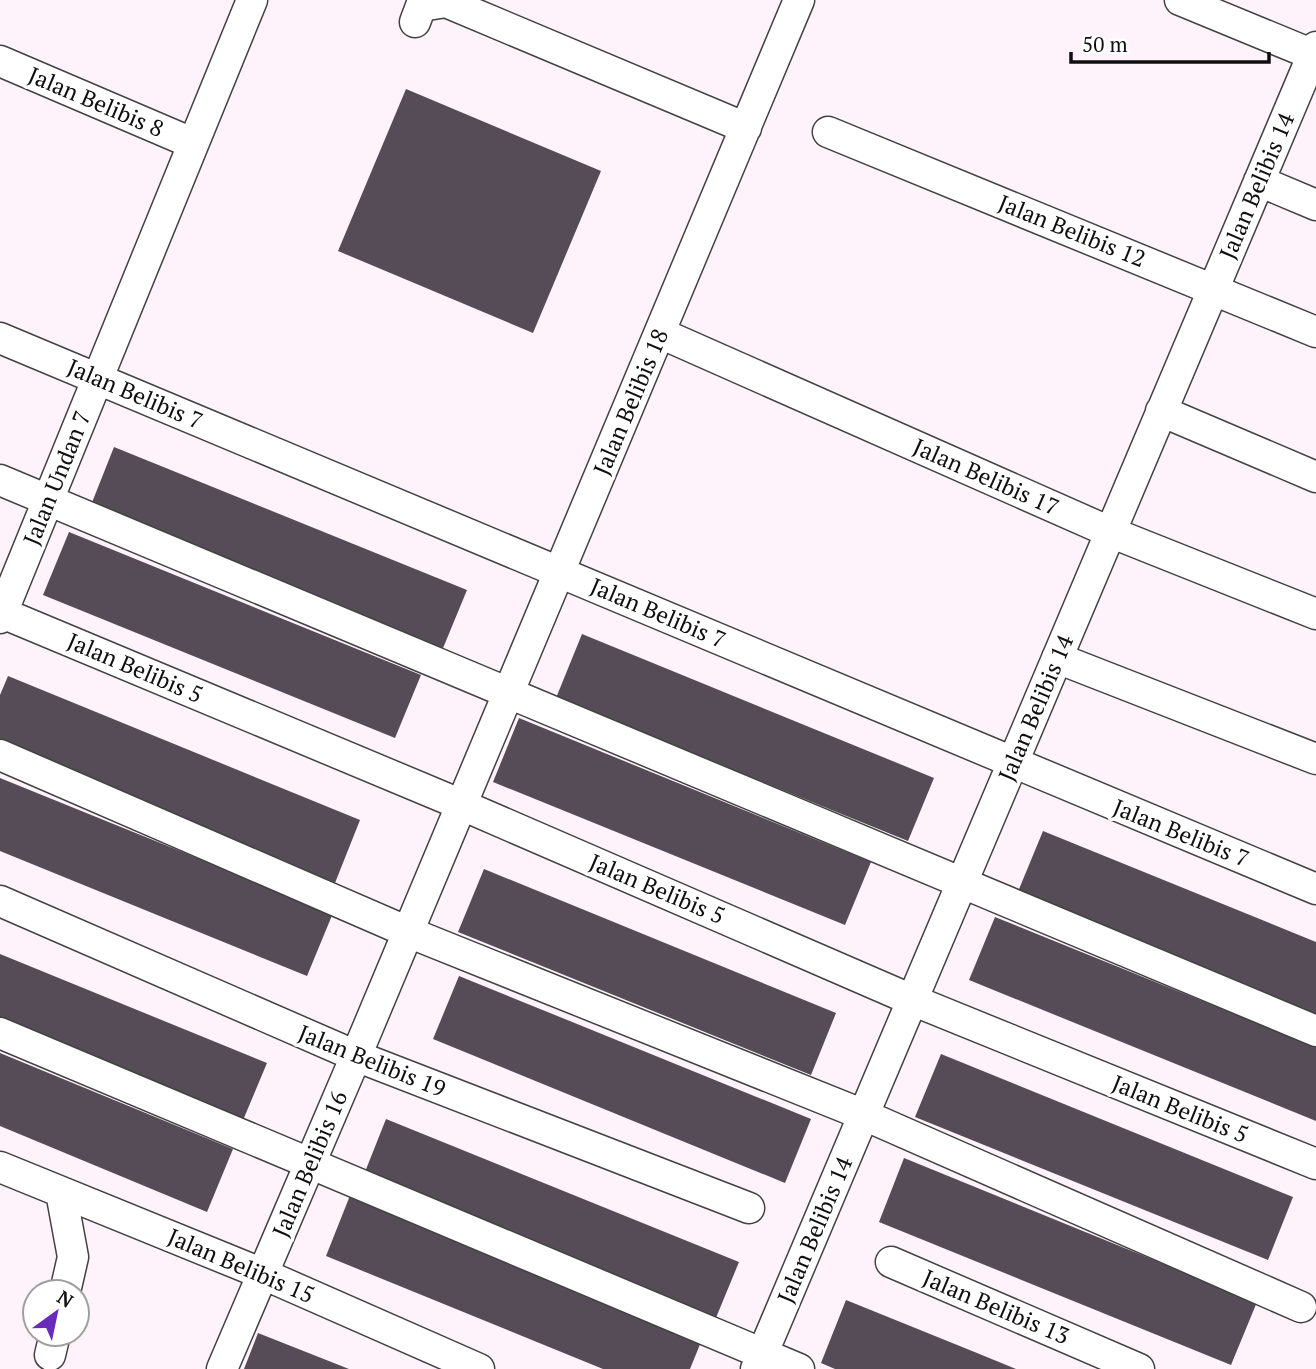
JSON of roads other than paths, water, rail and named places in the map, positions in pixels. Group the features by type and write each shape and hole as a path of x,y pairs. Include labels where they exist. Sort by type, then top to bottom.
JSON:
{"street":[{"name":"Jalan Undan 7","path":"1,614 252,0"},
{"name":"Jalan Belibis 18","path":"462,804 799,0"},
{"path":"1180,0 1315,53"},
{"path":"415,22 421,6 446,2 746,128"},
{"name":"Jalan Belibis 14","path":"760,1361 1315,53"},
{"name":"Jalan Belibis 8","path":"0,61 192,144"},
{"name":"Jalan Belibis 12","path":"828,132 1316,332"},
{"path":"1259,181 1316,205"},
{"name":"Jalan Belibis 17","path":"660,333 1110,532 1316,614"},
{"name":"Jalan Belibis 7","path":"0,338 560,571 1012,764 1316,889"},
{"path":"1161,411 1316,477"},
{"path":"0,480 1316,1031"},
{"name":"Jalan Belibis 5","path":"1,614 462,804 912,1000 1316,1164"},
{"path":"1057,657 1316,759"},
{"path":"0,755 408,932 864,1115 1301,1307"},
{"name":"Jalan Belibis 16","path":"222,1369 462,804"},
{"name":"Jalan Belibis 19","path":"0,901 356,1056 749,1208"},
{"path":"0,1033 310,1164 760,1361 799,1369"},
{"name":"Jalan Belibis 15","path":"0,1167 263,1274 479,1369"},
{"path":"61,1192 73,1257 68,1278"},
{"name":"Jalan Belibis 13","path":"891,1262 1139,1369"}]}
